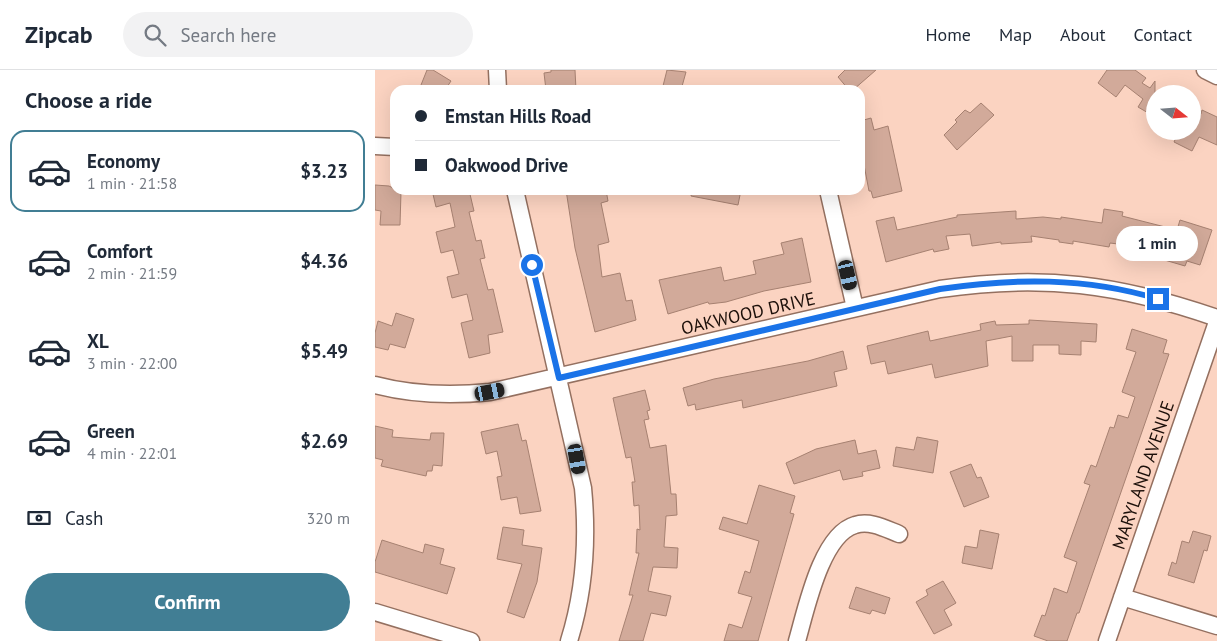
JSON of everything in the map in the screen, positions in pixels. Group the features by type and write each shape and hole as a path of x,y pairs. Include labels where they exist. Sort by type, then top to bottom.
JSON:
{"street":[{"path":"497,70 498,85"},
{"path":"1205,70 1217,76"},
{"path":"375,146 390,147"},
{"path":"516,195 577,459 586,517 584,576 569,641"},
{"path":"829,195 855,308"},
{"name":"OAKWOOD DRIVE","path":"375,385 413,393 464,394 490,392 559,378 940,289 981,283 1022,281 1104,286 1145,295 1217,320"},
{"name":"MARYLAND AVENUE","path":"1107,641 1217,320"},
{"path":"797,641 823,559 841,532 856,524 874,524 899,534"},
{"path":"1122,597 1217,626"},
{"path":"375,612 471,641"}],"building":[{"path":"427,70 433,70 451,81 448,85 421,85"},
{"path":"551,70 575,70 576,85 545,85 544,73 551,72"},
{"path":"667,70 686,72 682,85 663,85"},
{"path":"845,70 876,70 859,85 845,85 838,77"},
{"path":"1107,70 1135,70 1146,78 1142,83 1146,86 1146,112 1138,107 1143,99 1125,85 1116,97 1098,83"},
{"path":"981,103 994,115 957,150 944,135 957,122 955,120 965,110 970,113"},
{"path":"1202,110 1217,117 1217,145 1201,138"},
{"path":"871,118 874,130 888,126 902,191 873,198 871,191 869,191 865,170 865,120"},
{"path":"1175,140 1198,140 1192,151 1174,142"},
{"path":"375,185 389,186 390,195 401,195 400,225 380,225 381,211 375,210"},
{"path":"433,195 470,195 474,211 469,212 476,241 481,240 485,258 480,259 488,290 493,289 503,332 488,335 490,353 469,358 461,323 473,320 467,294 452,298 447,277 459,274 453,250 441,253 436,232 455,227 450,203 436,207"},
{"path":"567,195 607,195 608,201 601,203 609,242 598,245 602,277 620,273 626,301 632,300 636,320 595,332 575,248"},
{"path":"691,195 740,195 738,205"},
{"path":"1104,209 1123,212 1122,216 1177,230 1180,220 1212,230 1200,265 1187,261 1185,266 1144,254 1147,243 1119,235 1118,244 1110,243 1109,247 1073,241 1073,244 1031,236 1032,242 1001,244 1001,242 972,246 970,234 946,236 949,249 934,252 933,249 886,262 876,221 894,217 897,230 957,217 957,215 1016,211 1016,219 1043,217 1061,219 1061,217 1102,223"},
{"path":"802,238 811,282 764,291 726,302 709,304 708,302 668,314 659,280 721,267 724,281 756,274 753,261 784,254 781,243"},
{"path":"396,313 414,319 405,348 390,344 388,350 375,347 375,333 378,321 392,326"},
{"path":"1029,320 1097,324 1096,342 1081,341 1081,355 1059,354 1059,345 1033,345 1033,361 1012,361 1012,336 986,341 988,366 935,378 932,364 888,374 885,361 871,364 867,346 928,331 930,341 981,330 980,324 995,321 996,325 1029,324"},
{"path":"1132,329 1167,340 1163,353 1169,354 1079,613 1077,613 1067,641 1048,641 1034,636 1042,615 1045,616 1054,588 1067,593 1077,562 1064,557 1090,485 1084,483 1091,465 1096,467 1110,427 1114,428 1118,415 1128,418 1135,397 1122,392 1136,352 1126,349"},
{"path":"843,351 847,369 834,372 837,386 743,408 742,400 696,410 695,404 688,406 683,388 714,379 808,361"},
{"path":"645,390 650,410 647,411 649,419 644,420 650,448 666,445 671,494 676,494 677,515 666,516 664,547 678,548 677,568 653,567 648,591 671,596 666,616 651,613 643,641 619,641 633,595 629,595 639,553 636,553 637,529 640,530 639,505 634,506 632,482 635,482 631,457 626,458 613,398"},
{"path":"518,424 522,441 526,440 541,511 520,514 517,497 501,500 497,477 502,476 497,451 486,454 481,432"},
{"path":"375,426 393,430 392,437 430,440 431,433 444,433 442,466 433,465 432,471 427,471 426,476 381,466 383,460 375,458"},
{"path":"917,437 938,441 933,473 893,466 896,447 914,450"},
{"path":"855,440 858,454 876,450 880,468 862,472 863,476 843,480 840,470 794,484 786,463 816,449"},
{"path":"971,464 977,478 981,477 989,497 964,507 950,472"},
{"path":"759,485 795,496 790,513 794,514 758,641 724,641 729,624 742,628 752,597 738,593 745,571 750,573 759,541 719,529 723,517 747,524"},
{"path":"503,527 524,530 522,545 542,548 537,582 524,618 507,612 522,564 497,559"},
{"path":"980,530 999,534 992,569 962,563 965,546 977,548"},
{"path":"1193,531 1211,536 1207,551 1204,550 1194,583 1168,575 1172,562 1176,564 1182,541 1189,543"},
{"path":"382,540 423,553 425,544 444,549 440,564 455,568 447,594 375,572 375,562"},
{"path":"943,581 956,603 944,610 952,625 934,634 916,602 928,595 926,590"},
{"path":"856,587 890,598 885,614 872,610 870,614 849,608"}],"route":[{"path":"532,265 559,378 940,289 981,283 1063,282 1104,286 1158,299"}]}
